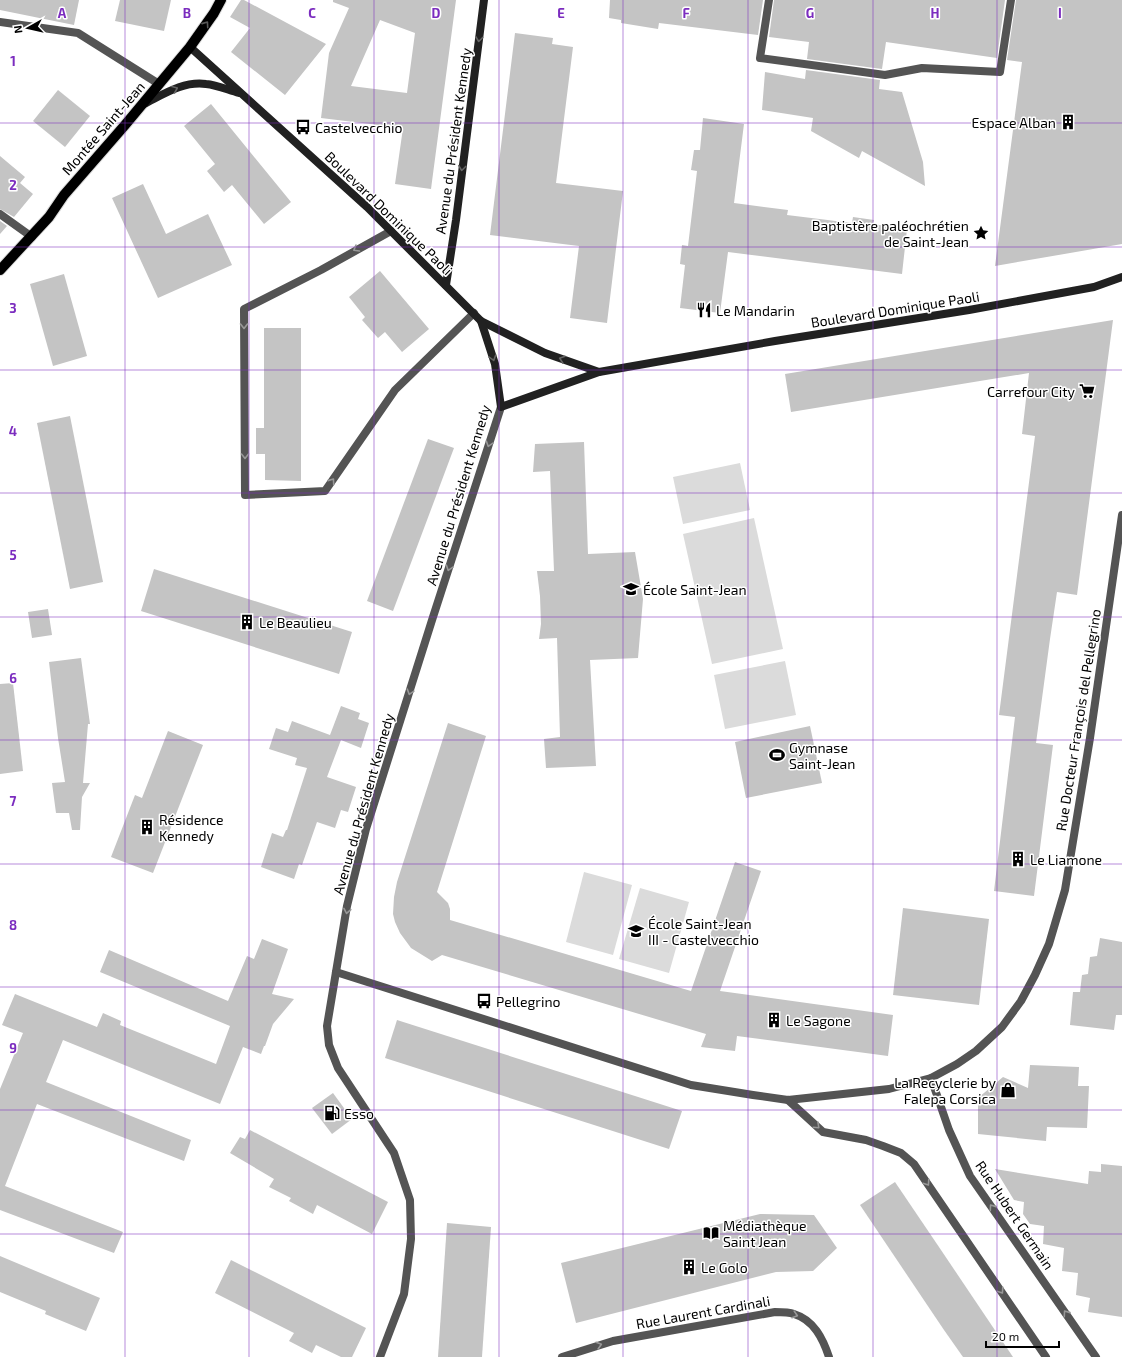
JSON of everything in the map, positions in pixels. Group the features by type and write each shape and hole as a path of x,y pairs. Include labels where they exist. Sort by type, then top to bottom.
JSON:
{"main road":[{"name":"Montée Saint-Jean","path":"0,270 32,237 49,217 64,195 190,47 214,13 221,0"},
{"name":"Avenue du Président Kennedy","path":"446,285 456,220 484,0"},
{"name":"Boulevard Dominique Paoli","path":"190,47 367,207 481,321"},
{"name":"Boulevard Dominique Paoli","path":"140,106 177,87 192,84 207,84 242,93"},
{"name":"Boulevard Dominique Paoli","path":"501,407 599,372 969,310 1094,287 1122,277"},
{"name":"Avenue du Président Kennedy","path":"481,321 495,364 501,407"},
{"path":"481,321 545,353 599,372"}],"street":[{"path":"769,0 760,58 885,75 922,68 1000,72 1011,0"},
{"path":"0,22 78,33 159,84"},
{"path":"0,214 32,237"},
{"path":"391,231 321,270 244,309 245,494 325,491 395,390 474,313"},
{"name":"Avenue du Président Kennedy","path":"380,1357 404,1294 411,1240 410,1200 394,1153 338,1068 329,1045 327,1026 348,906 366,829 501,407"},
{"name":"Rue Docteur François del Pellegrino","path":"336,972 691,1085 788,1100 889,1089 931,1078 958,1064 976,1051 1002,1027 1021,1001 1035,976 1049,944 1065,890 1091,730 1122,515"},
{"name":"Rue Hubert Germain","path":"931,1078 950,1130 970,1176 1096,1357"},
{"path":"788,1100 823,1132 872,1142 901,1153 914,1164 1046,1357"},
{"name":"Rue Laurent Cardinali","path":"562,1357 613,1341 775,1312 794,1314 807,1320 817,1330 826,1346 829,1357"}],"shaded area":[{"path":"740,463 750,510 683,524 673,477"},
{"path":"754,518 783,649 712,664 683,534"},
{"path":"785,661 796,715 725,729 714,675"},
{"path":"584,872 632,885 613,955 566,942"},
{"path":"640,888 689,902 669,973 619,959"}],"building":[{"path":"0,0 79,0 74,25 0,10"},
{"path":"120,0 171,0 164,31 115,21"},
{"path":"241,0 244,0 326,44 285,95 231,52 250,28 230,17"},
{"path":"333,0 456,0 431,189 395,184 403,128 321,118 329,53 349,8 333,2","holes":["380,20 415,33 407,93 351,86"]},
{"path":"610,0 763,0 758,35 659,23 658,29 621,23 621,20 609,18"},
{"path":"774,0 1005,0 997,58 886,42 882,69 807,59 809,42 769,37"},
{"name":"Espace Alban","path":"1016,0 1122,0 1122,244 995,266 1022,62 1007,60"},
{"path":"515,33 553,38 552,44 573,47 556,183 623,191 607,323 570,318 579,246 490,235"},
{"path":"806,70 880,80 879,89 902,92 923,162 925,186 862,151 859,158 811,131 813,118 762,110 765,72 805,79"},
{"path":"58,90 90,116 65,147 33,121"},
{"path":"211,104 291,202 264,224 232,185 224,192 207,171 215,164 184,126"},
{"path":"703,118 744,124 734,203 788,210 787,215 852,223 853,217 874,220 873,224 907,229 902,274 728,252 720,313 680,308 685,265 680,264 682,245 688,246 697,171 691,170 694,150 700,150"},
{"path":"0,156 25,177 20,183 33,194 14,217 0,209"},
{"path":"143,184 166,234 208,214 232,265 158,298 112,198"},
{"path":"0,221 7,226 0,234"},
{"path":"380,271 429,329 402,352 385,332 378,338 362,320 365,317 349,297"},
{"path":"64,274 87,356 53,366 30,284"},
{"path":"1113,320 1077,595 1057,592 1050,639 1036,743 1053,745 1034,896 994,891 1015,717 999,715 1035,436 1022,434 1029,373 791,412 785,374"},
{"path":"264,328 301,328 301,481 265,480 265,454 256,454 256,428 264,428"},
{"path":"70,416 103,582 70,589 37,423"},
{"path":"428,439 454,448 393,611 367,601"},
{"path":"584,442 588,554 635,552 643,599 638,658 590,660 596,766 546,768 544,739 560,737 557,638 539,639 541,624 537,571 554,571 550,471 533,472 535,444"},
{"name":"Le Beaulieu","path":"154,569 352,632 339,674 141,611"},
{"path":"48,609 52,635 32,638 28,612"},
{"path":"81,658 90,724 88,724 83,783 90,783 82,797 80,830 72,830 69,813 56,813 52,783 65,782 49,662"},
{"path":"13,683 23,771 0,774 0,684"},
{"path":"341,706 360,713 358,719 369,723 361,748 341,740 327,777 356,787 348,812 341,810 335,828 317,822 302,865 299,864 294,879 261,867 272,833 283,837 287,830 307,768 295,765 297,758 269,749 276,728 288,732 292,721 330,735"},
{"path":"448,723 486,736 437,892 448,903 450,909 450,920 691,991 735,862 761,871 720,991 893,1015 888,1056 737,1036 735,1051 701,1047 706,1034 442,955 432,961 411,948 400,933 395,922 393,914 394,897 397,882"},
{"name":"Gymnase Saint-Jean","path":"810,726 822,783 746,798 735,742"},
{"name":"Résidence Kennedy","path":"168,731 203,745 153,873 111,857 135,795 142,798"},
{"path":"903,908 989,919 979,1005 893,995"},
{"path":"1100,938 1122,942 1122,1015 1116,1015 1114,1030 1070,1025 1073,992 1080,992 1082,975 1088,974 1090,957 1097,956"},
{"path":"262,939 288,949 272,994 294,999 273,1024 261,1054 243,1047 220,1104 63,1040 46,1082 191,1140 184,1161 37,1104 5,1186 123,1232 114,1253 0,1210 0,1089 23,1033 2,1025 15,994 97,1027 103,1013 121,1021 120,1025 216,1064 230,1026 100,972 109,950 228,1001 247,956 254,959"},
{"path":"397,1020 682,1111 669,1149 385,1058"},
{"path":"1030,1065 1079,1067 1078,1086 1089,1086 1087,1128 1047,1127 1046,1141 978,1134 978,1098 1003,1077 1028,1088"},
{"name":"Esso","path":"333,1093 352,1119 332,1134 312,1108"},
{"path":"250,1130 388,1202 372,1234 317,1205 313,1214 289,1201 291,1198 269,1187 274,1179 230,1153 240,1137 245,1139"},
{"path":"1101,1164 1122,1166 1122,1317 1088,1312 1090,1298 1076,1295 1078,1273 1062,1271 1064,1248 1043,1244 1044,1226 1030,1224 1023,1214 1024,1202 1014,1200 995,1169 1088,1184 1089,1171 1101,1172"},
{"path":"895,1182 1013,1357 963,1357 944,1330 860,1205"},
{"name":"Le Golo","path":"760,1214 814,1215 837,1248 813,1271 776,1272 576,1323 561,1263"},
{"path":"447,1223 491,1227 482,1357 438,1357"},
{"path":"0,1256 100,1298 86,1331 45,1314 46,1311 0,1292"},
{"path":"231,1260 366,1328 352,1357 341,1357 316,1345 312,1353 289,1341 294,1333 215,1293"}],"place":[{"name":"Espace Alban","path":"1068,122"},
{"name":"Castelvecchio","path":"303,127"},
{"name":"Baptistère paléochrétien de Saint-Jean","path":"981,233"},
{"name":"Le Mandarin","path":"704,310"},
{"name":"Carrefour City","path":"1087,391"},
{"name":"École Saint-Jean","path":"631,589"},
{"name":"Le Beaulieu","path":"247,622"},
{"name":"Gymnase Saint-Jean","path":"777,755"},
{"name":"Résidence Kennedy","path":"147,827"},
{"name":"Le Liamone","path":"1018,859"},
{"name":"École Saint-Jean III - Castelvecchio","path":"636,931"},
{"name":"Pellegrino","path":"484,1001"},
{"name":"Le Sagone","path":"774,1020"},
{"name":"La Recyclerie by Falepa Corsica","path":"1008,1090"},
{"name":"Esso","path":"332,1113"},
{"name":"Médiathèque Saint Jean","path":"711,1233"},
{"name":"Le Golo","path":"689,1267"}]}
